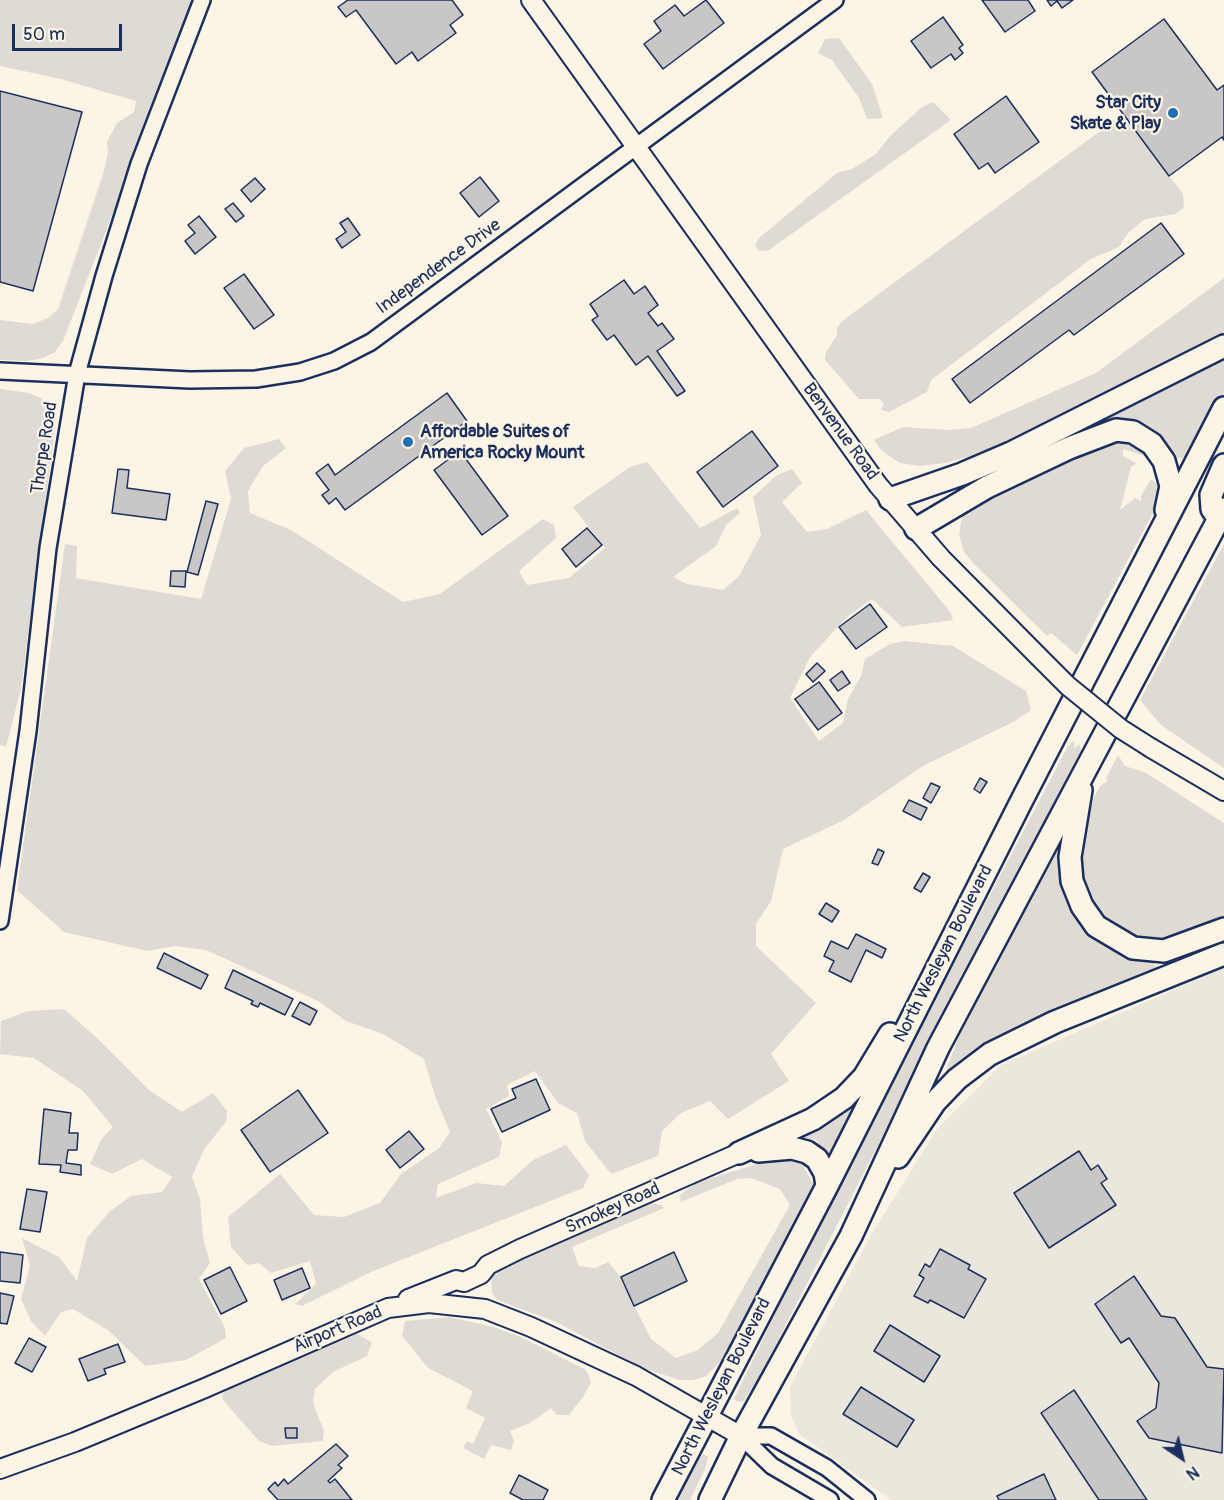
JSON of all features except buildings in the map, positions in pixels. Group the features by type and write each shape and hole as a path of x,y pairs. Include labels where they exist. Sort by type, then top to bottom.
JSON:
{"highway":[{"path":"890,499 962,474 1011,453 1224,346"},
{"name":"North Wesleyan Boulevard","path":"663,1500 827,1186 1224,408"},
{"path":"916,529 987,487 1069,448 1116,430 1133,432 1152,444 1164,461 1171,486 1166,511 1144,563"},
{"path":"1221,514 1212,509 1211,495 1224,465"},
{"name":"North Wesleyan Boulevard","path":"710,1500 741,1436 844,1249 938,1048 1221,514"},
{"path":"1085,771 1070,857 1072,881 1082,906 1096,926 1132,948 1164,951 1224,930"},
{"path":"739,1154 813,1119 850,1091 864,1077 955,932"},
{"path":"860,1215 935,1102 957,1079 990,1054 1055,1022 1224,954"},
{"path":"739,1154 792,1148 807,1152 817,1159 825,1173 827,1186"}],"main road":[{"name":"Benvenue Road","path":"531,0 890,499 941,558 1068,686 1121,729 1224,791"},
{"name":"Smokey Road","path":"388,1308 456,1280 464,1282 481,1274 488,1265 739,1154"},
{"name":"Airport Road","path":"0,1469 161,1406 388,1308 429,1303 485,1309 582,1350 741,1436"}],"street":[{"name":"Thorpe Road","path":"0,921 28,731 48,548 76,374 139,164 202,0"},
{"name":"Independence Drive","path":"0,371 190,380 256,379 300,372 334,361 371,342 836,0"},
{"path":"741,1436 772,1466 830,1500"},
{"path":"741,1436 771,1436 827,1468 867,1500"}],"shaded area":[{"path":"0,0 190,0 193,9 63,341 54,353 40,359 25,361 0,360 0,320 33,324 48,318 58,309 104,171 108,152 107,142 117,123 134,112 136,101 61,79 0,66"},
{"path":"839,38 872,84 883,118 867,119 859,98 832,60 818,53 825,39"},
{"path":"933,102 951,120 769,250 759,251 755,245 759,238 837,173 852,169 876,154 890,136 922,107"},
{"path":"1122,115 1183,194 1184,207 1176,214 1145,219 1128,233 1119,247 1091,259 931,380 927,392 889,412 881,410 884,404 879,399 859,399 825,360 826,352 837,335 837,328 842,321"},
{"path":"1224,278 1224,337 1001,448 945,463 919,466 900,463 882,451 874,440 903,427 949,430 971,428 1096,373"},
{"path":"1224,357 1224,393 1208,428 1192,452 1185,458 1171,459 1165,442 1151,429 1130,419 1112,417 1100,421"},
{"path":"0,389 29,393 41,398 55,415 21,689 6,747 0,745"},
{"path":"279,439 286,448 263,466 248,491 250,513 291,530 403,602 440,594 543,519 554,525 556,538 519,571 527,585 569,578 605,548 573,507 630,467 647,462 700,528 737,508 740,513 726,525 716,546 673,577 687,584 723,590 739,576 761,535 753,497 777,475 792,469 802,483 782,502 807,532 827,529 866,510 951,613 953,620 902,627 872,599 848,616 810,657 790,698 819,741 843,723 848,699 861,676 865,659 890,644 904,641 953,646 1026,691 1031,710 1015,721 923,766 844,820 783,849 771,901 756,924 756,946 816,1003 771,1054 789,1081 728,1119 710,1101 681,1113 662,1131 658,1156 611,1174 585,1141 577,1113 558,1103 535,1071 507,1085 509,1096 486,1109 502,1142 499,1157 438,1184 436,1198 476,1183 504,1186 533,1160 566,1145 589,1175 583,1188 371,1272 302,1306 295,1304 316,1284 310,1261 271,1273 259,1263 247,1265 231,1247 228,1217 280,1174 314,1215 344,1217 380,1203 401,1174 439,1148 450,1132 435,1096 424,1059 383,1034 346,1021 318,1001 206,950 175,946 147,951 64,932 17,890 65,544 77,546 76,578 201,599 231,499 225,471 244,448"},
{"path":"1102,441 1130,443 1139,447 1148,457 1123,449 1123,456 1136,463 1131,467 1120,510 1135,498 1141,501 1141,496 1151,479 1159,485 1153,513 1077,655 1051,633 1047,636 974,564 964,552 959,535 962,517 970,505"},
{"path":"1224,544 1224,768 1161,725 1140,700"},
{"path":"1075,740 1074,749 1079,744 1081,750 757,1381 744,1401 738,1402 734,1399 835,1190 1068,746"},
{"path":"1118,755 1125,766 1146,773 1224,823 1224,919 1169,941 1144,941 1121,932 1100,915 1087,892 1082,865 1082,843 1094,797 1100,786 1107,782 1106,778"},
{"path":"1063,829 1061,878 1067,902 1079,922 1095,940 1115,951 1135,960 1153,960 1157,973 993,1045 943,1079 962,1028"},
{"path":"1224,968 1224,1500 891,1500 799,1434 791,1415 790,1387 871,1235 937,1129 1001,1065"},
{"path":"64,1009 149,1090 182,1112 213,1093 227,1111 226,1122 204,1149 192,1177 200,1199 203,1237 210,1263 199,1279 225,1328 226,1338 186,1360 145,1366 108,1330 73,1309 61,1312 45,1336 31,1321 21,1299 30,1265 22,1238 59,1257 77,1281 87,1238 109,1212 131,1196 162,1192 172,1177 142,1159 112,1174 90,1164 102,1138 113,1127 83,1091 34,1058 0,1054 1,1021 28,1011"},
{"path":"869,1084 828,1159 816,1140 786,1139"},
{"path":"779,1157 802,1164 815,1187 728,1354 706,1376 693,1380 679,1380 643,1368 556,1322 497,1300 492,1293 491,1276 497,1270 652,1203 661,1205 664,1208 572,1247 579,1266 595,1268 608,1262 619,1275 651,1339 676,1358 698,1350 718,1333 790,1205 780,1189 751,1178 737,1179 681,1202 680,1195 696,1183"},
{"path":"450,1317 497,1328 523,1338 586,1370 591,1382 569,1415 557,1415 551,1408 530,1423 510,1431 514,1441 511,1450 491,1445 484,1459 463,1448 467,1441 473,1444 485,1418 466,1408 473,1391 428,1368 402,1336 405,1321"},
{"path":"357,1334 372,1342 367,1356 333,1372 315,1389 313,1403 324,1431 323,1441 272,1446 259,1441 222,1399 223,1393 234,1386"},
{"path":"703,1454 708,1457 705,1469 690,1500 673,1500 689,1471"}],"place":[{"name":"Star City Skate & Play","path":"1173,113"},
{"name":"Affordable Suites of America Rocky Mount","path":"408,442"}]}
